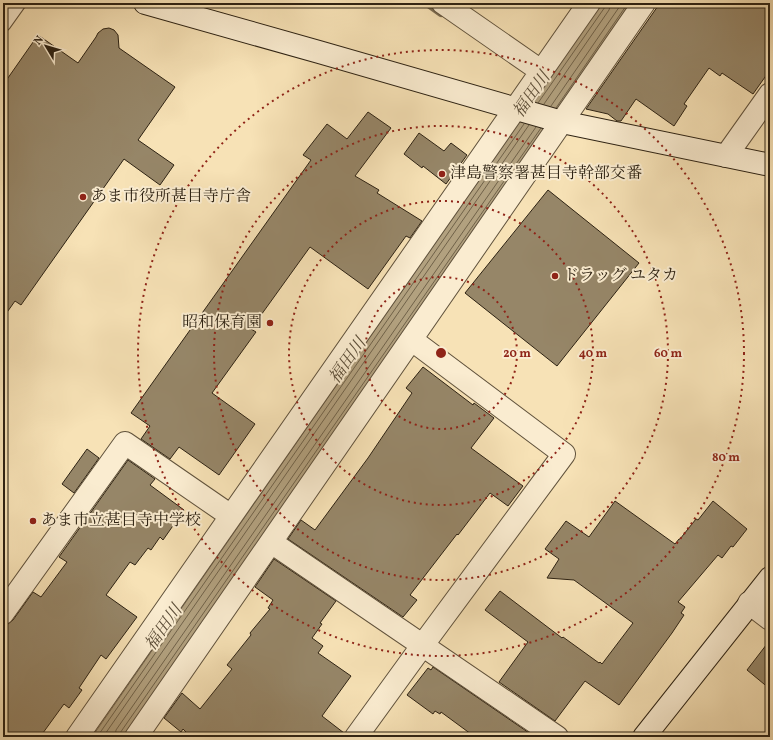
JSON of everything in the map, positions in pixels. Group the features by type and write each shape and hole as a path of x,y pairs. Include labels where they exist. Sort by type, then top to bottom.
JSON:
{"street":[{"path":"145,3 251,32 562,122 770,165"},
{"path":"444,3 541,71"},
{"path":"77,737 520,110 541,71 589,3"},
{"path":"136,737 644,3"},
{"path":"726,156 770,94"},
{"path":"356,737 564,454 412,340"},
{"path":"3,613 125,443 232,516"},
{"path":"271,542 557,737"},
{"path":"644,737 770,578"},
{"path":"749,603 770,619"}],"lane":[{"path":"3,24 18,3"}],"water":[{"path":"602,3 633,3 123,737 92,737"}],"building":[{"path":"660,3 770,3 770,70 753,94 722,73 720,76 709,68 684,104 687,106 674,126 636,99 621,121 617,121 608,114 586,109"},
{"path":"109,28 114,30 118,35 119,48 175,87 138,140 174,165 160,185 124,159 21,305 15,301 3,318 3,85 38,35 78,63 98,33 103,29"},
{"path":"368,112 391,128 355,176 379,190 377,193 422,221 410,238 406,236 368,289 310,247 251,329 256,332 212,393 255,424 219,475 179,447 170,459 141,439 150,426 131,413 311,160 303,155 327,124 347,139"},
{"path":"419,133 444,151 451,143 467,155 446,184 423,166 422,168 404,154"},
{"path":"548,190 639,263 557,366 465,293"},
{"path":"423,367 473,405 474,403 494,418 471,448 523,486 508,506 490,493 410,595 417,600 403,617 288,539 301,520 315,530 368,458 412,393 406,388"},
{"path":"87,449 99,458 74,493 62,484"},
{"path":"128,460 155,479 150,485 184,510 163,540 160,537 151,550 148,548 135,565 130,562 106,595 137,617 106,659 101,655 79,688 82,690 69,708 64,704 40,737 3,737 3,625 8,624 13,620 33,592 41,597 67,562 59,557"},
{"path":"615,501 675,544 696,519 698,520 713,501 747,529 722,558 718,555 678,602 685,607 681,613 684,615 619,705 585,681 555,721 499,682 528,642 485,610 500,591 562,638 563,637 602,664 633,623 574,580 547,578 559,559 545,549 566,521 589,537"},
{"path":"274,559 336,601 320,623 322,624 312,638 323,646 318,653 351,676 322,716 344,733 344,737 191,737 183,729 181,732 164,718 182,693 200,709 232,669 227,665 251,635 250,633 270,609 268,608 273,600 255,587"},
{"path":"770,640 770,689 747,670"},
{"path":"433,667 535,737 475,737 441,712 440,714 435,711 433,714 407,695 428,668 431,670"}],"waterway":[{"path":"427,3 441,13"}],"place":[{"name":"津島警察署甚目寺幹部交番","path":"442,174"},
{"name":"あま市役所甚目寺庁舎","path":"83,197"},
{"name":"ドラッグ ユタカ","path":"555,276"},
{"name":"昭和保育園","path":"270,323"},
{"name":"あま市立甚目寺中学校","path":"33,521"}],"water label":[{"name":"福田川","path":"532,95"},
{"name":"福田川","path":"348,361"},
{"name":"福田川","path":"164,628"}]}
